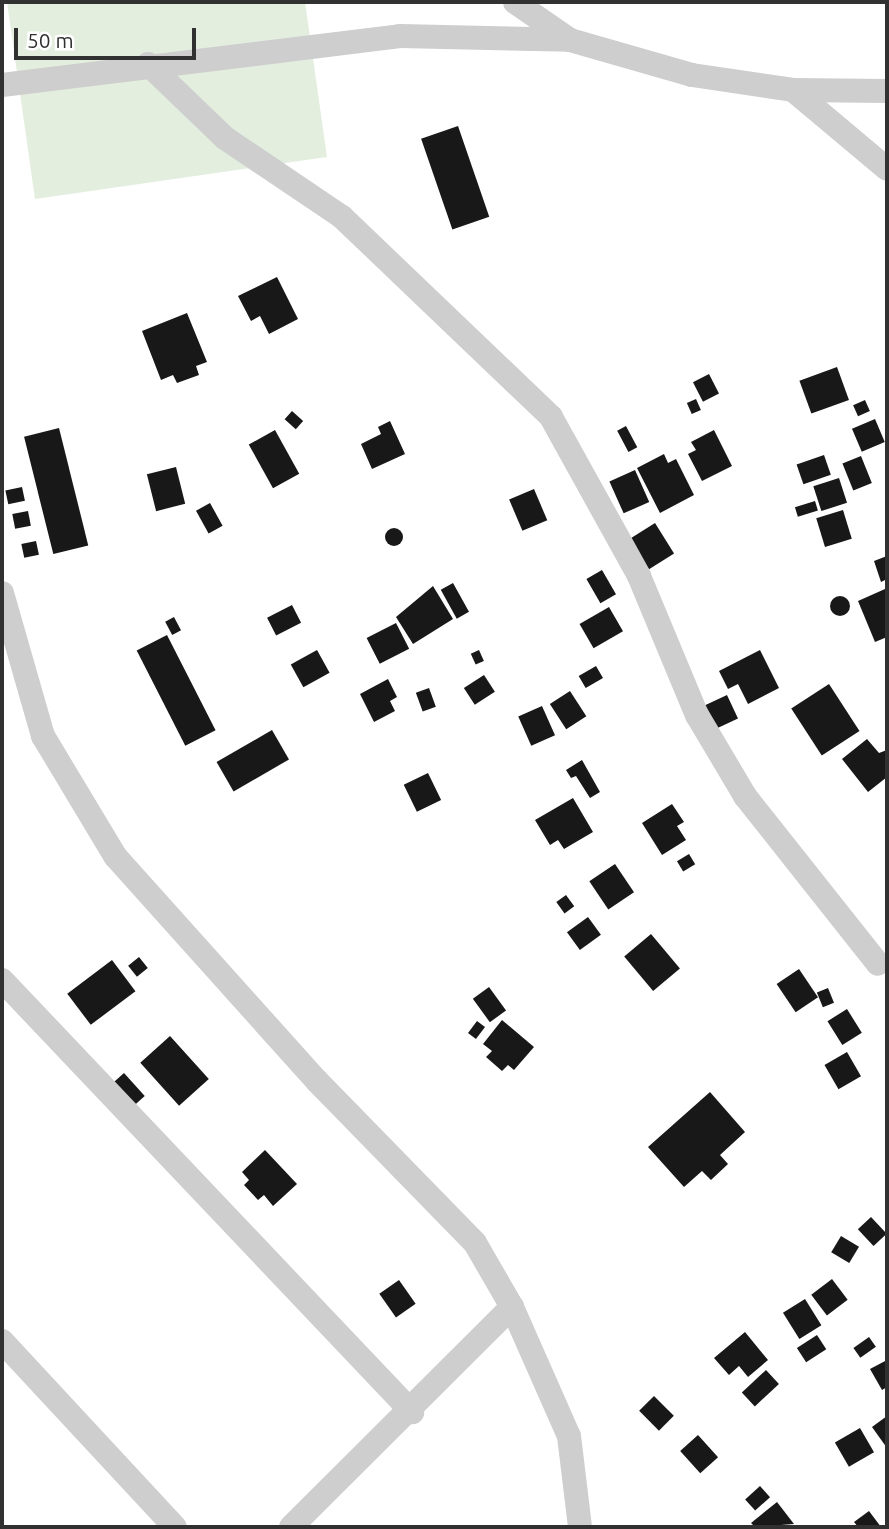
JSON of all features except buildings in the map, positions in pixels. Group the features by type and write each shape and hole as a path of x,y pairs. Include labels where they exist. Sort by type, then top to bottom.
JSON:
{"street":[{"path":"515,2 570,40"},
{"path":"2,85 148,64 400,36 570,40 692,75 793,90 887,91"},
{"path":"148,64 225,138 342,217 551,417 639,576 668,656 704,727 745,796 878,964"},
{"path":"793,90 887,169"},
{"path":"2,593 43,736 115,856 317,1081 475,1243 512,1307 569,1436 580,1527"},
{"path":"2,980 412,1412"},
{"path":"292,1527 412,1412 512,1307"},
{"path":"2,1341 175,1527"}],"green space":[{"path":"7,2 305,2 327,157 35,199"}]}
